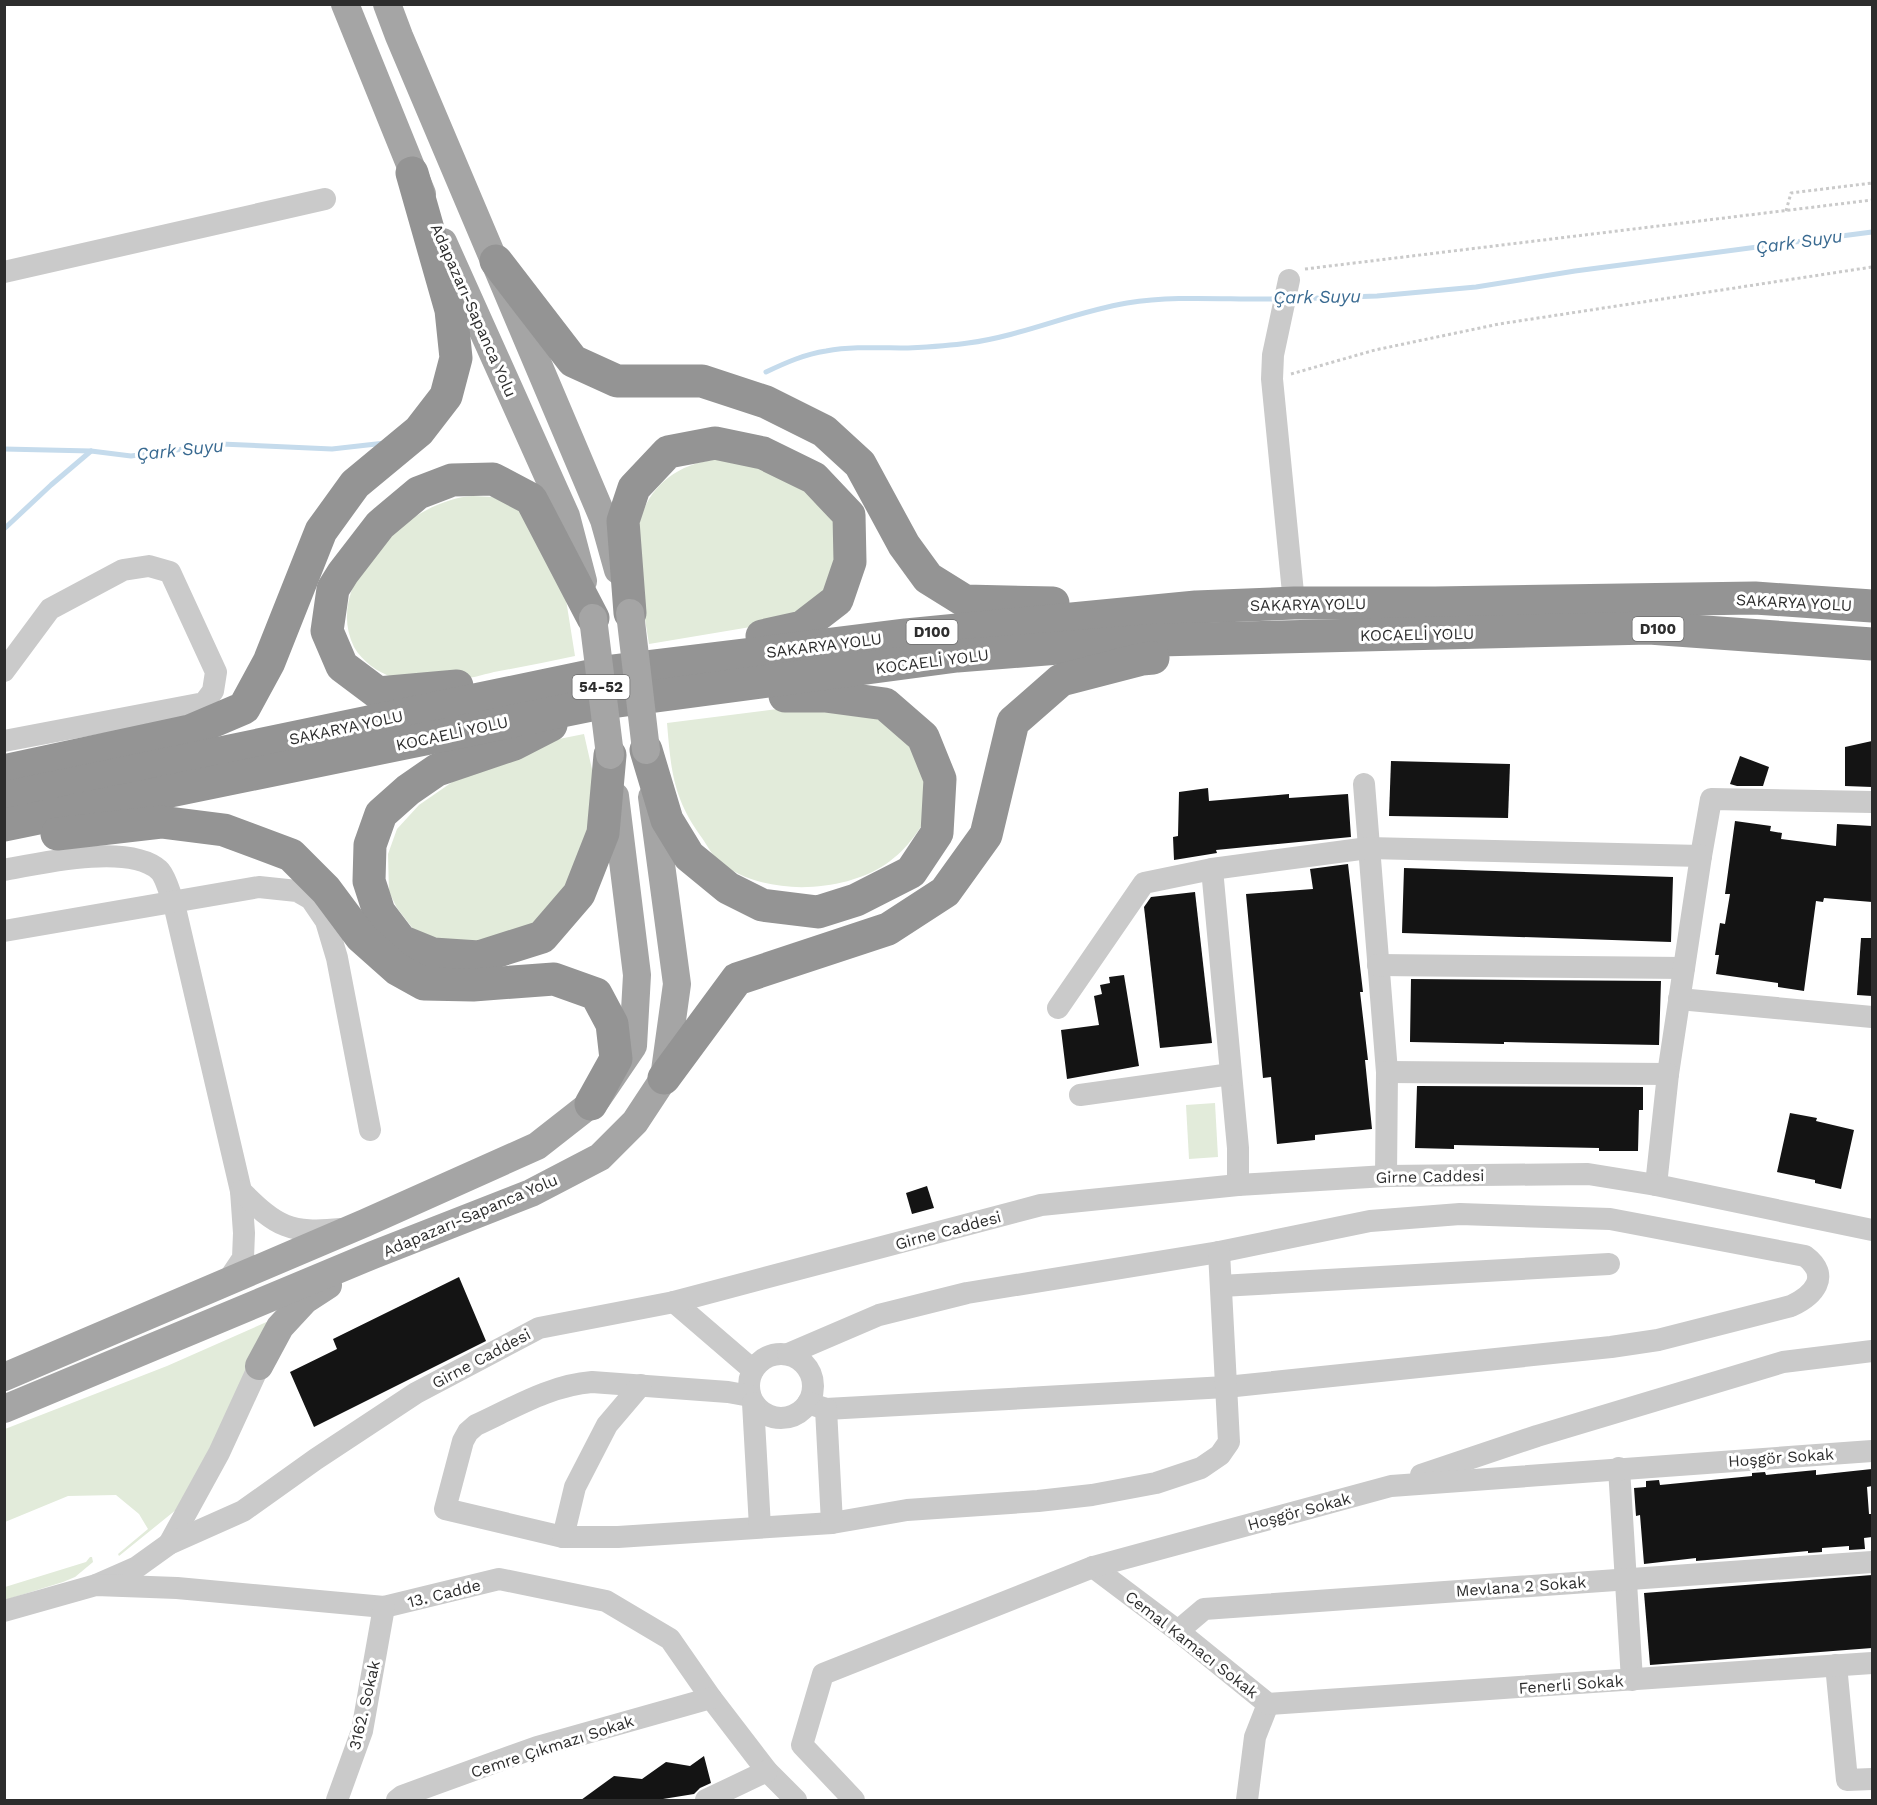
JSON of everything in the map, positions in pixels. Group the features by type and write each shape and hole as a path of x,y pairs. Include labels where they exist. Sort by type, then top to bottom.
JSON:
{"highway":[{"path":"4,771 190,731 244,708 268,662 321,531 355,484 419,431 446,396 456,358 451,310 412,172"},
{"path":"496,261 573,361 617,381 702,381 766,402 824,431 860,464 904,545 928,578 965,601 1196,607"},
{"path":"593,618 531,499 493,479 452,480 418,493 380,525 333,589 327,631 342,666 378,693 620,671 802,627 837,600 850,562 849,514 814,478 762,453 715,443 668,452 634,488 623,521 630,613"},
{"name":"SAKARYA YOLU","path":"4,798 620,671 906,635 1196,607 1294,603 1755,598 1872,606"},
{"name":"KOCAELİ YOLU","path":"4,825 596,704 957,656 1147,641 1649,628 1872,644"},
{"path":"664,1078 737,979 888,928 945,892 986,835 1013,722 1061,680 1142,658 1442,634"},
{"path":"646,750 667,820 689,856 728,888 762,905 818,912 856,900 911,872 937,833 940,779 923,736 885,704 825,696 663,695"},
{"path":"596,704 514,744 437,770 408,790 381,814 370,845 369,881 379,912 401,941 433,954 479,957 542,937 579,894 603,832 610,755"},
{"path":"4,840 161,822 224,830 291,855 326,890 361,937 397,969 424,984 474,985 554,979 596,994 612,1024 616,1059 591,1104"}],"main road":[{"name":"Adapazarı-Sapanca Yolu","path":"345,4 412,172 566,516 593,618"},
{"name":"54-52","path":"387,4 604,520 630,613 646,750"},
{"name":"54-52","path":"593,618 610,755"},
{"name":"Adapazarı-Sapanca Yolu","path":"4,1409 373,1255 531,1193 600,1157 635,1122 664,1078 677,984 646,750"},
{"name":"Adapazarı-Sapanca Yolu","path":"4,1377 537,1146 597,1099 633,1046 637,987 610,755"},
{"path":"259,1366 280,1328 305,1300 373,1255"}],"street":[{"path":"4,272 325,199"},
{"path":"1289,280 1273,355 1272,379 1294,603"},
{"path":"4,671 50,609 123,570 149,566 170,572 216,672 213,691 204,703 4,741"},
{"path":"1364,784 1387,1072 1386,1176"},
{"path":"1656,1185 1668,1074 1701,856 1712,800 1872,802"},
{"path":"1058,1008 1144,883 1212,869 1368,848 1701,856"},
{"path":"4,870 67,858 116,857 146,862 161,871 173,903 241,1191 243,1258 226,1282"},
{"path":"1212,869 1238,1148 1238,1185"},
{"path":"4,931 259,887 297,891 311,899 326,921 337,958 370,1130"},
{"path":"1378,965 1684,968"},
{"path":"1679,999 1872,1017"},
{"path":"1387,1072 1668,1074"},
{"path":"1080,1095 1231,1074"},
{"name":"Girne Caddesi","path":"96,1585 137,1567 169,1544 243,1511 316,1459 416,1393 539,1329 674,1302 1041,1205 1238,1185 1386,1176 1588,1174 1656,1185 1872,1230"},
{"path":"241,1191 263,1213 289,1228 315,1232 351,1228"},
{"path":"760,1527 752,1399 749,1379 758,1363 777,1354 788,1354 879,1315 966,1293 1219,1252 1370,1221 1460,1214 1610,1219 1805,1256 1814,1265 1818,1276 1814,1290 1805,1300 1791,1306 1658,1340 1611,1347 1226,1387 817,1406 785,1418 766,1415 752,1399 728,1392 592,1382 574,1384 557,1388 476,1425 468,1432 463,1442 445,1509 563,1537 618,1537 832,1523 907,1510 1092,1495 1156,1484 1201,1468 1220,1455 1229,1442 1226,1387 1221,1286 1219,1252"},
{"path":"1221,1286 1609,1264"},
{"path":"674,1302 753,1370"},
{"path":"1391,1486 1526,1440 1782,1362 1872,1351"},
{"path":"788,1354 805,1365 813,1383 812,1393 817,1406 832,1523"},
{"path":"169,1544 219,1453 259,1366"},
{"path":"563,1537 575,1486 607,1425 641,1385"},
{"name":"Hoşgör Sokak","path":"854,1800 801,1745 823,1674 1093,1567 1391,1486 1872,1451"},
{"path":"1619,1468 1632,1680"},
{"name":"Mevlana 2 Sokak","path":"1178,1631 1204,1609 1872,1562"},
{"name":"Cemal Kamacı Sokak","path":"1093,1567 1178,1631 1268,1704 1255,1737 1247,1800"},
{"name":"13. Cadde","path":"4,1611 96,1585 177,1588 384,1607 499,1579 606,1601 670,1639 711,1698 767,1771 796,1800"},
{"name":"3162. Sokak","path":"337,1800 362,1731 384,1607"},
{"name":"Fenerli Sokak","path":"1268,1704 1872,1663"},
{"path":"1836,1665 1846,1780 1872,1779"},
{"name":"Cemre Çıkmazı Sokak","path":"397,1800 402,1796 537,1747 711,1698"},
{"path":"706,1800 767,1771"}],"path":[{"path":"1786,211 1791,193 1872,183"},
{"path":"1289,280 1293,271 1872,200"},
{"path":"1272,379 1375,350 1499,324 1872,267"}],"green space":[{"path":"723,459 776,471 836,513 841,581 781,622 649,644 637,562 640,521 646,504 669,477 684,468"},
{"path":"473,496 492,497 523,513 560,562 575,656 462,679 400,678 382,673 366,662 357,652 347,622 350,596 361,571 378,548 399,528 424,512 449,501"},
{"path":"785,708 896,710 934,805 908,845 886,864 868,874 824,886 778,885 755,880 735,872 718,860 692,824 675,783 667,723"},
{"path":"584,734 599,800 564,908 488,948 417,934 397,908 389,892 388,854 397,829 419,805 461,776 559,739"},
{"path":"1215,1103 1218,1157 1189,1159 1186,1105"},
{"path":"287,1313 182,1505 119,1556 118,1554 148,1529 139,1514 116,1495 68,1496 5,1522 5,1429 167,1366"},
{"path":"90,1557 93,1562 75,1577 5,1600 5,1587 86,1562"}],"building":[{"path":"1872,741 1872,787 1845,786 1845,747"},
{"path":"1740,756 1769,767 1763,786 1730,784"},
{"path":"1391,761 1510,764 1508,818 1389,816"},
{"path":"1208,788 1209,801 1289,794 1289,798 1348,794 1351,837 1216,850 1217,853 1174,860 1173,837 1178,836 1179,792"},
{"path":"1735,821 1771,826 1770,831 1782,833 1781,839 1836,846 1837,824 1872,826 1872,902 1824,898 1823,902 1816,901 1804,991 1778,987 1778,983 1716,974 1719,955 1715,955 1720,923 1725,924 1730,894 1725,894"},
{"path":"1348,864 1363,992 1360,992 1368,1060 1365,1060 1372,1129 1315,1135 1315,1140 1277,1144 1271,1077 1263,1078 1246,894 1313,889 1310,869"},
{"path":"1404,868 1673,877 1671,942 1402,933"},
{"path":"1195,892 1212,1043 1160,1048 1144,907 1151,897"},
{"path":"1861,938 1872,938 1872,996 1857,995"},
{"path":"1124,975 1139,1066 1067,1079 1061,1030 1099,1025 1094,996 1102,994 1100,985 1110,983 1109,977"},
{"path":"1411,979 1661,981 1659,1045 1410,1042"},
{"path":"1417,1086 1643,1087 1643,1110 1639,1110 1638,1151 1454,1145 1454,1149 1415,1148"},
{"path":"1790,1113 1817,1118 1816,1121 1854,1130 1841,1189 1815,1183 1815,1180 1777,1172"},
{"path":"927,1186 934,1208 912,1214 906,1193"},
{"path":"459,1277 486,1341 314,1427 290,1372 337,1349 333,1339"},
{"path":"1872,1469 1872,1486 1867,1487 1869,1514 1872,1514 1872,1537 1864,1538 1865,1549 1849,1550 1849,1546 1822,1548 1822,1552 1808,1553 1808,1551 1696,1561 1696,1558 1644,1564 1640,1515 1636,1516 1634,1488 1646,1487 1646,1481 1659,1480 1660,1485 1752,1476 1752,1473 1765,1472 1766,1475 1816,1470 1816,1475"},
{"path":"1872,1575 1872,1648 1650,1665 1644,1593"},
{"path":"704,1756 711,1783 694,1794 664,1800 581,1800 614,1776 642,1779 666,1762 690,1766"}],"waterway":[{"name":"Çark Suyu","path":"1290,299 1377,296 1476,287 1575,271 1872,232"},
{"name":"Çark Suyu","path":"766,372 818,352 836,349 930,347 988,340 1127,303 1184,298 1278,299"},
{"name":"Çark Suyu","path":"4,449 91,451 131,456 221,444 332,449 385,443"},
{"name":"Çark Suyu","path":"4,529 91,451"}]}
